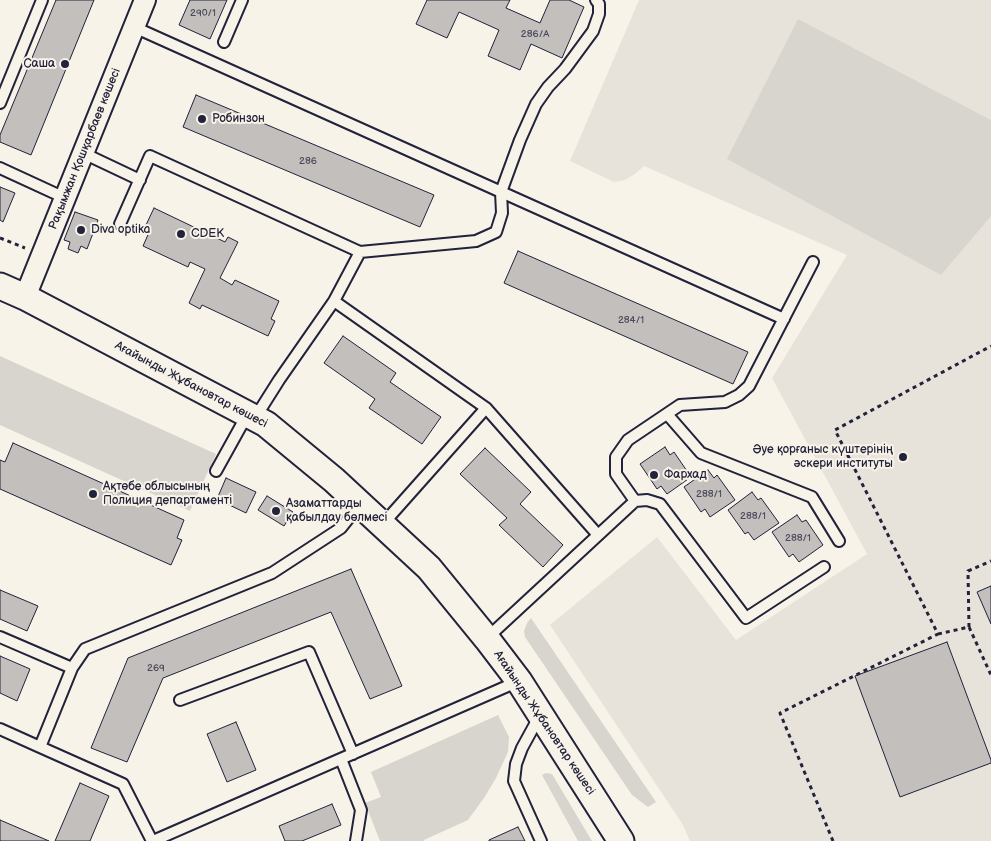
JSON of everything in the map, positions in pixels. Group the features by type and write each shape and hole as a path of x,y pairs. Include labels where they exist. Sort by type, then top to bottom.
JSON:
{"street":[{"name":"Рақымжан Қошқарбаев көшесі","path":"25,297 145,0"},
{"name":"Ағайынды Жұбановтар көшесі","path":"0,286 25,297 266,424 334,480 429,568 487,639 519,681 620,841"}],"lane":[{"path":"0,103 42,0"},
{"path":"224,42 242,0"},
{"path":"120,224 150,156 360,252 476,241 496,232 502,213 501,192 520,140 536,104 593,31 599,14 599,4 596,0"},
{"path":"134,27 784,319"},
{"path":"83,153 140,180"},
{"path":"0,168 65,198"},
{"path":"216,471 251,416 279,380 334,301 360,252"},
{"path":"635,502 616,474 616,458 628,440 680,405 725,402 740,395 749,386 814,262"},
{"path":"334,301 486,408 598,535"},
{"path":"382,525 486,408"},
{"path":"667,414 701,453 812,498 839,541"},
{"path":"487,639 635,502 647,500 660,504 746,618 824,567"},
{"path":"40,747 72,668 84,648 272,573 341,528 360,504"},
{"path":"0,637 72,668"},
{"path":"180,700 309,652 353,754"},
{"path":"0,729 123,784 153,841 519,681"},
{"path":"540,716 522,748 516,764 514,781 542,841"},
{"path":"340,759 361,810 356,841"}],"path":[{"path":"0,238 42,255"},
{"path":"938,634 835,430 991,346"},
{"path":"991,561 968,571 969,627 991,675"},
{"path":"832,841 780,713 938,634 969,627"}],"shaded area":[{"name":"Әуе қорғаныс күштерінің әскери институты","path":"639,0 991,0 991,841 690,841 683,825 550,625 657,537 736,640 867,554 772,378 847,255 644,166 625,180 614,182 570,161"},
{"path":"798,19 991,120 991,216 941,275 727,159"},
{"path":"0,356 216,454 190,511 0,425"},
{"path":"531,618 656,802 648,807 632,795 525,637 524,631"},
{"path":"498,715 509,737 508,752 496,778 468,820 424,841 380,841 365,803 381,797 371,772"},
{"path":"546,773 552,774 592,841 578,841 542,775"}],"building":[{"path":"56,0 94,0 31,155 0,142 0,135"},
{"path":"190,0 227,0 210,39 179,25"},
{"path":"427,0 510,0 506,8 540,23 550,0 569,0 584,7 562,58 531,44 520,70 488,56 499,30 459,12 447,38 416,24"},
{"path":"196,95 434,195 420,227 183,127"},
{"path":"0,187 15,193 3,222 0,220"},
{"path":"154,208 225,242 228,237 238,242 220,278 232,285 235,280 279,301 271,319 275,321 268,336 202,305 200,309 189,303 205,269 190,262 188,267 143,246 151,228 146,225"},
{"name":"Diva optika","path":"75,212 98,220 87,249 81,246 78,253 68,249 70,242 64,240"},
{"path":"518,251 748,352 733,384 504,283"},
{"path":"343,336 396,373 390,382 441,417 422,444 369,408 375,399 324,363"},
{"path":"13,443 184,520 177,538 182,540 171,565 0,489 0,460 5,462"},
{"path":"665,447 670,455 674,452 691,477 667,494 661,486 657,489 640,464"},
{"path":"485,448 531,492 520,504 563,545 543,567 499,525 507,518 460,474"},
{"path":"708,470 714,478 717,475 735,500 710,517 705,509 701,512 684,487"},
{"path":"226,478 256,492 246,513 217,499"},
{"path":"752,492 758,500 761,498 779,523 754,540 748,532 745,534 728,510"},
{"name":"Азаматтарды қабылдау бөлмесі","path":"267,496 293,512 284,526 258,510"},
{"path":"797,515 802,522 806,520 823,545 799,562 793,554 789,557 772,532"},
{"path":"351,569 402,686 370,699 331,612 163,678 127,762 91,748 128,658"},
{"path":"991,586 991,624 977,592"},
{"path":"0,590 38,606 27,631 0,619"},
{"path":"947,642 991,763 900,797 855,676"},
{"path":"0,656 30,669 17,701 0,693"},
{"path":"236,722 256,770 227,782 207,734"},
{"path":"80,783 109,796 90,841 55,841"},
{"path":"332,804 341,825 302,841 285,841 279,826"},
{"path":"0,820 49,841 0,841"},
{"path":"518,827 525,841 489,841 489,840"}],"place":[{"name":"Саша","path":"65,64"},
{"name":"Робинзон","path":"202,119"},
{"name":"Diva optika","path":"81,230"},
{"name":"CDEK","path":"181,234"},
{"name":"Әуе қорғаныс күштерінің әскери институты","path":"903,457"},
{"name":"Фархад","path":"654,475"},
{"name":"Ақтөбе облысының Полиция департаменті","path":"93,494"},
{"name":"Азаматтарды қабылдау бөлмесі","path":"276,511"}]}
